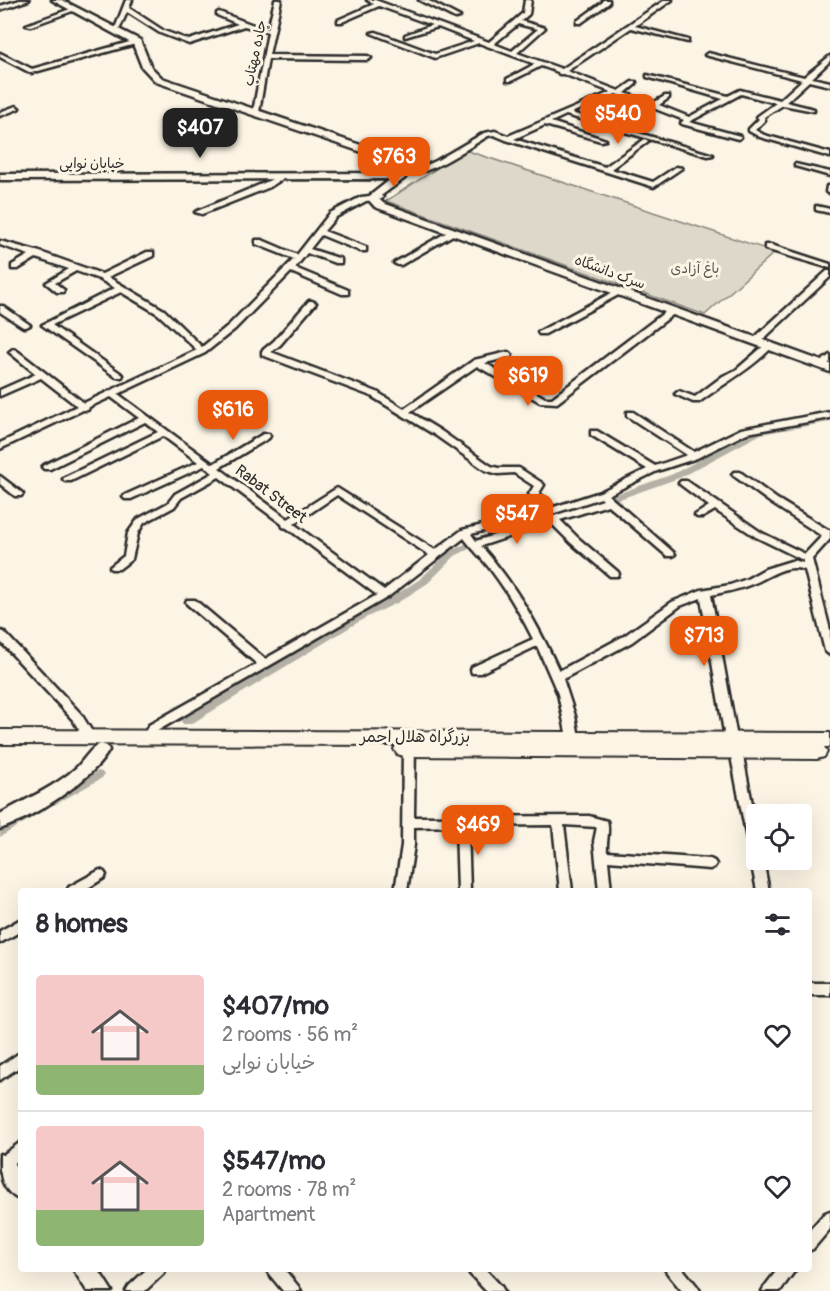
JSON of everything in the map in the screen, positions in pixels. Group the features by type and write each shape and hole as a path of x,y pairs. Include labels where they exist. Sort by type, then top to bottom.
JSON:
{"highway":[{"name":"بزرگراه هلال احمر","path":"0,737 96,744 409,743 573,737 830,752"},
{"name":"بزرگراه هلال احمر","path":"0,750 147,739 733,745 830,740"}],"street":[{"path":"0,2 6,0"},
{"path":"0,8 27,0"},
{"path":"0,446 202,351 232,327 290,269 340,210 377,200 407,173 407,164 159,80 149,74 143,65 137,42 56,0"},
{"path":"116,30 129,0"},
{"name":"جاده مهتاب","path":"256,112 278,0"},
{"path":"370,0 477,42 654,105 685,122 738,137"},
{"path":"422,0 457,17"},
{"path":"490,45 526,14 528,0"},
{"path":"579,22 603,7 606,0"},
{"path":"561,73 669,0"},
{"path":"340,21 378,4"},
{"path":"126,8 162,32 189,42 243,24"},
{"path":"28,26 75,9"},
{"path":"219,14 243,24 272,31"},
{"path":"512,54 542,28 518,22"},
{"path":"407,36 436,26"},
{"path":"630,26 686,41"},
{"path":"374,33 438,56 477,42"},
{"path":"0,55 31,71 137,42"},
{"path":"708,55 830,84"},
{"path":"265,57 368,58"},
{"path":"830,57 782,102 760,117 763,119 751,130 753,133 830,155"},
{"path":"509,80 540,64"},
{"path":"649,76 727,98"},
{"path":"508,140 565,112 618,93 634,83"},
{"path":"685,122 740,92 812,110"},
{"path":"629,117 667,97"},
{"path":"0,114 16,108"},
{"path":"565,112 710,155"},
{"path":"544,122 603,140"},
{"path":"377,200 407,173 438,162 486,134 495,133 508,140 654,185 678,168"},
{"path":"606,170 645,141"},
{"path":"797,165 830,174"},
{"name":"خیابان نوایی","path":"0,175 407,173"},
{"name":"خیابان نوایی","path":"0,175 283,176 407,173"},
{"path":"377,175 390,180 390,186"},
{"path":"199,212 267,185 283,176"},
{"name":"سرک دانشگاه","path":"377,200 454,232 769,346 827,364"},
{"path":"819,208 830,211"},
{"path":"319,232 363,249"},
{"path":"398,263 454,232"},
{"path":"0,243 102,277 161,312 202,351"},
{"path":"259,243 299,259"},
{"path":"768,247 830,266"},
{"path":"307,250 338,261"},
{"path":"15,267 37,254"},
{"path":"102,277 150,254"},
{"path":"60,290 50,283 76,268"},
{"path":"290,269 345,292"},
{"path":"756,341 830,273"},
{"path":"118,375 46,325 120,289"},
{"path":"542,332 620,292"},
{"path":"312,303 265,352 342,380 405,412 488,468 498,471 523,472 539,485 534,494 572,541 614,574"},
{"path":"0,308 26,325"},
{"path":"477,363 543,400 554,401 672,311"},
{"path":"679,394 696,400 726,378 739,372 769,346"},
{"path":"14,352 85,408"},
{"path":"405,412 477,363 508,355"},
{"path":"0,393 42,374"},
{"name":"Rabat Street","path":"111,393 286,525 384,595"},
{"path":"630,414 694,456"},
{"path":"473,545 552,515 606,498 654,469 694,456 744,431 830,415"},
{"path":"47,467 146,418"},
{"path":"68,479 164,432"},
{"path":"594,433 654,469"},
{"path":"115,567 129,557 133,533 141,521 171,505 178,495 212,468 266,436"},
{"path":"128,497 212,468"},
{"path":"737,474 774,501 829,534 808,563"},
{"path":"0,479 18,494"},
{"path":"684,483 734,521 808,563 830,651"},
{"path":"286,525 337,491 436,555"},
{"path":"606,498 670,554"},
{"path":"700,515 716,506"},
{"path":"147,739 153,728 384,595 465,532 552,515"},
{"path":"465,532 473,545 495,568 519,603 558,676 571,717 573,737"},
{"path":"558,676 628,639 676,604 705,592 731,588 752,581 769,571 794,563 808,563"},
{"path":"705,592 746,809"},
{"path":"191,602 264,664"},
{"path":"0,635 77,717 96,744 94,761 79,775 0,822"},
{"path":"476,670 538,641"},
{"path":"401,888 408,845 409,743"},
{"path":"408,822 558,820 603,824 600,841 605,888"},
{"path":"558,820 566,888"},
{"path":"462,821 464,888"},
{"path":"602,856 710,864"},
{"path":"759,870 762,888"},
{"path":"78,888 100,875"},
{"path":"0,938 18,926"},
{"path":"812,988 830,989"},
{"path":"0,1074 18,1060"},
{"path":"18,1151 1,1164 18,1186"},
{"path":"812,1240 827,1226"},
{"path":"86,1272 101,1291"},
{"path":"134,1291 156,1272"},
{"path":"277,1272 293,1291"},
{"path":"478,1272 496,1291"},
{"path":"676,1272 692,1291"},
{"path":"771,1291 786,1272"}],"green space":[{"name":"باغ آزادی","path":"465,150 775,252 705,315 386,201"}],"waterway":[{"path":"600,503 676,476 758,432 830,419"},
{"path":"187,721 361,616 393,601 424,581 452,554 484,538 539,521"},
{"path":"52,801 98,775"},
{"path":"0,832 28,815"}]}
